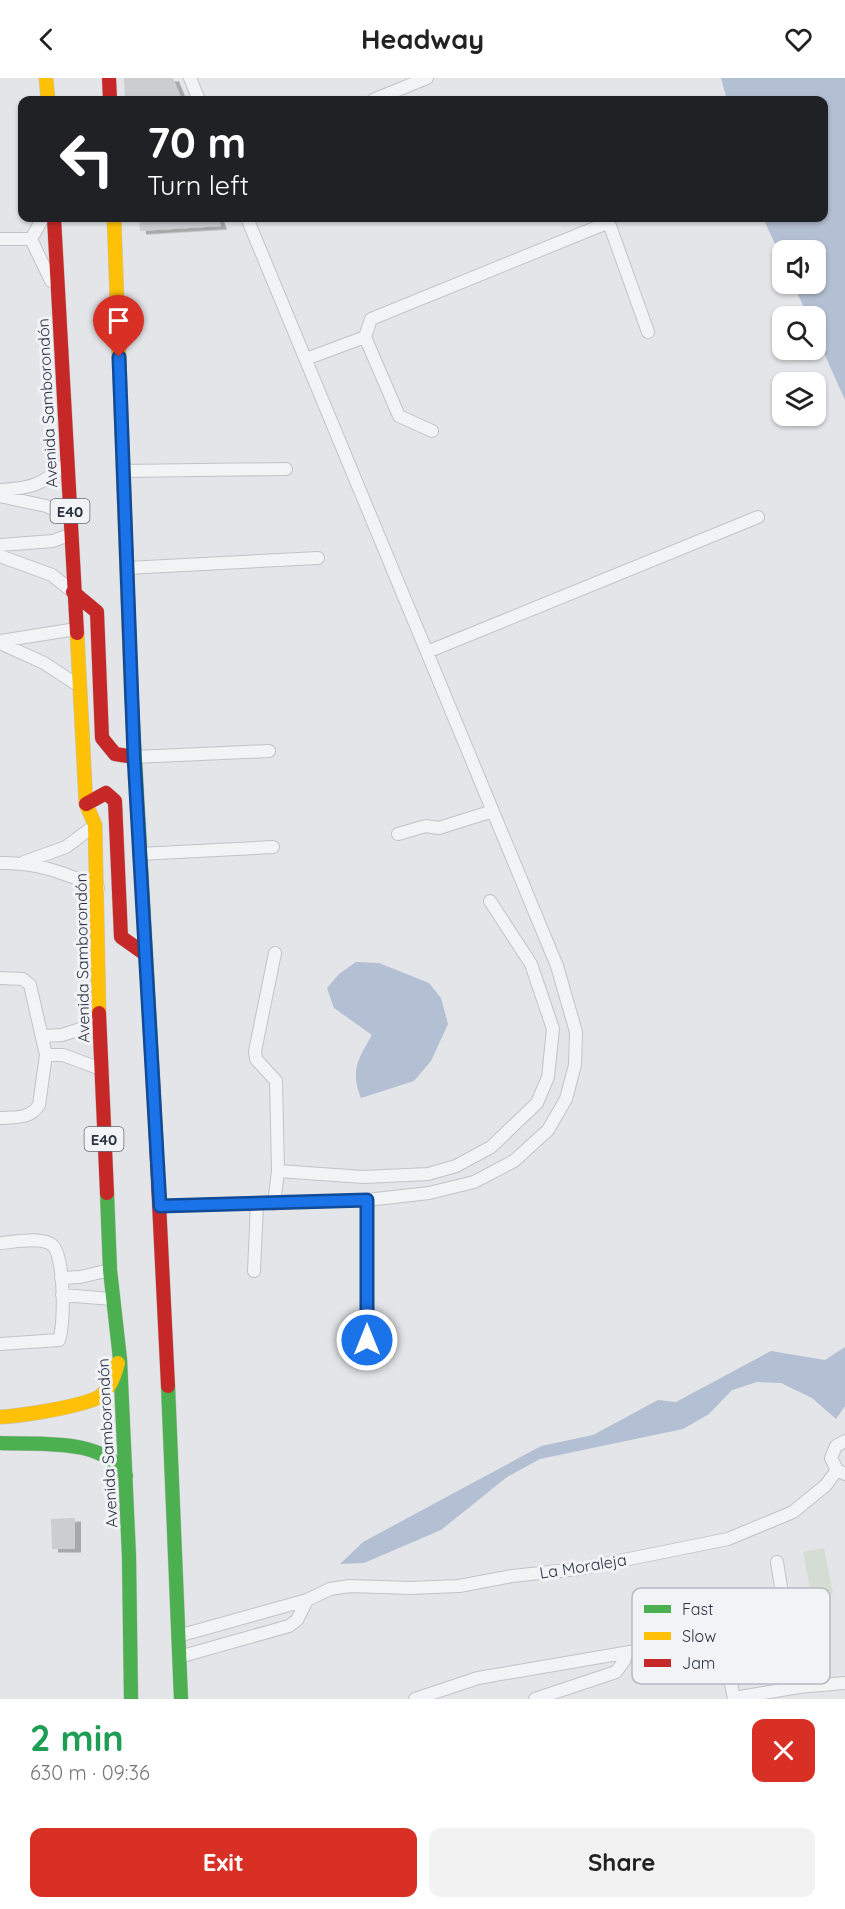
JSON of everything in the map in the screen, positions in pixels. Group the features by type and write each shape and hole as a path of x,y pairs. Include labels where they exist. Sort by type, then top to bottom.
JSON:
{"main road":[{"path":"46,78 48,96"},
{"path":"109,78 110,96"},
{"name":"Avenida Samborondón","path":"54,222 86,804 94,825 98,888 99,1023 110,1270 120,1359 126,1476 130,1570 131,1699"},
{"path":"114,222 134,756 160,1206 181,1699"},
{"path":"74,592 97,612 102,738 115,754 134,756"},
{"path":"86,804 106,793 115,801 121,937 145,954"},
{"path":"0,1417 21,1416 97,1398 106,1391 114,1379 120,1359"},
{"path":"0,1443 90,1449 111,1457 120,1465 126,1476"}],"street":[{"path":"190,78 197,96"},
{"path":"383,96 427,78"},
{"path":"31,239 41,222"},
{"path":"160,1206 367,1200 429,1193 474,1182 514,1161 548,1130 566,1100 575,1065 576,1032 557,966 249,222"},
{"path":"432,431 399,416 365,337 371,319 606,224 610,226 648,332"},
{"path":"0,239 31,239"},
{"path":"31,239 58,295"},
{"path":"306,359 365,337"},
{"path":"0,490 32,488 45,481 67,463"},
{"path":"123,471 286,469"},
{"path":"0,496 46,506 70,516"},
{"path":"427,652 758,517"},
{"path":"0,546 53,541 71,534"},
{"path":"0,556 52,574 74,592"},
{"path":"127,568 318,558"},
{"path":"0,642 76,629"},
{"path":"0,642 54,668 79,686"},
{"path":"134,756 268,751"},
{"path":"398,834 426,826 439,828 493,811"},
{"path":"24,862 66,847 94,825"},
{"path":"139,854 273,847"},
{"path":"0,863 24,862 67,873 98,888"},
{"path":"278,1171 363,1176 428,1174 456,1166 491,1147 537,1103 548,1077 553,1029 531,964 490,901"},
{"path":"274,1203 278,1171 276,1082 256,1059 255,1051 275,953"},
{"path":"0,978 23,979 30,985 44,1036 46,1054 39,1105 34,1112 28,1116 0,1118"},
{"path":"44,1036 62,1035 99,1023"},
{"path":"46,1054 63,1055 101,1070"},
{"path":"367,1200 367,1340"},
{"path":"254,1271 256,1204"},
{"path":"0,1243 44,1241 54,1245 58,1252 62,1296 62,1333 59,1340 0,1344"},
{"path":"61,1278 79,1278 110,1270"},
{"path":"62,1296 112,1299"},
{"path":"841,1472 833,1465 832,1452 836,1446 845,1441"},
{"name":"La Moraleja","path":"178,1636 253,1613 307,1600 330,1589 350,1586 410,1588 459,1586 512,1576 579,1569 728,1539 793,1512 841,1472"},
{"path":"777,1562 781,1588"},
{"path":"179,1657 293,1624 307,1600"},
{"path":"253,1613 259,1634"},
{"path":"415,1699 478,1678 632,1652"},
{"path":"535,1699 616,1672 624,1661 626,1653"},
{"path":"731,1684 734,1699 799,1687 845,1683"}],"shaded area":[{"path":"824,1548 833,1594 830,1595 830,1588 810,1588 803,1552"}],"water":[{"path":"721,78 845,78 845,400 826,357 826,306 803,306 798,294 826,294 826,240 773,240 765,222 828,222 828,96 726,96"},
{"path":"356,962 379,963 429,983 441,998 448,1024 431,1061 414,1081 361,1098 356,1080 357,1065 372,1035 334,1008 327,988 339,974"},
{"path":"845,1347 845,1406 836,1419 812,1398 781,1383 757,1382 732,1390 709,1414 683,1429 540,1459 507,1477 441,1530 364,1563 340,1564 363,1542 541,1446 593,1435 658,1400 676,1402 771,1351 825,1360"}],"building":[{"path":"124,78 173,78 180,96 125,96"},
{"path":"139,222 220,222 221,226 140,231"},
{"path":"75,1518 75,1549 52,1549 51,1519"}],"traffic: fast":[{"path":"131,688 153,1080"},
{"path":"107,1193 110,1270 120,1359 129,1556 131,1699"},
{"path":"168,1386 181,1699"},
{"path":"0,1443 51,1444 87,1449 116,1463 126,1476"}],"traffic: slow":[{"path":"46,78 48,96"},
{"path":"114,222 131,688"},
{"path":"77,633 86,804 95,825 99,1013"},
{"path":"0,1417 76,1405 97,1398 108,1387 118,1363"}],"traffic: jam":[{"path":"109,78 110,96"},
{"path":"54,222 77,633"},
{"path":"73,592 97,612 102,738 115,754 134,757"},
{"path":"86,804 106,793 115,801 121,937 145,954"},
{"path":"99,1013 107,1193"},
{"path":"153,1080 168,1386"}],"route":[{"path":"119,357 134,756 160,1206 367,1200 367,1340"}]}
